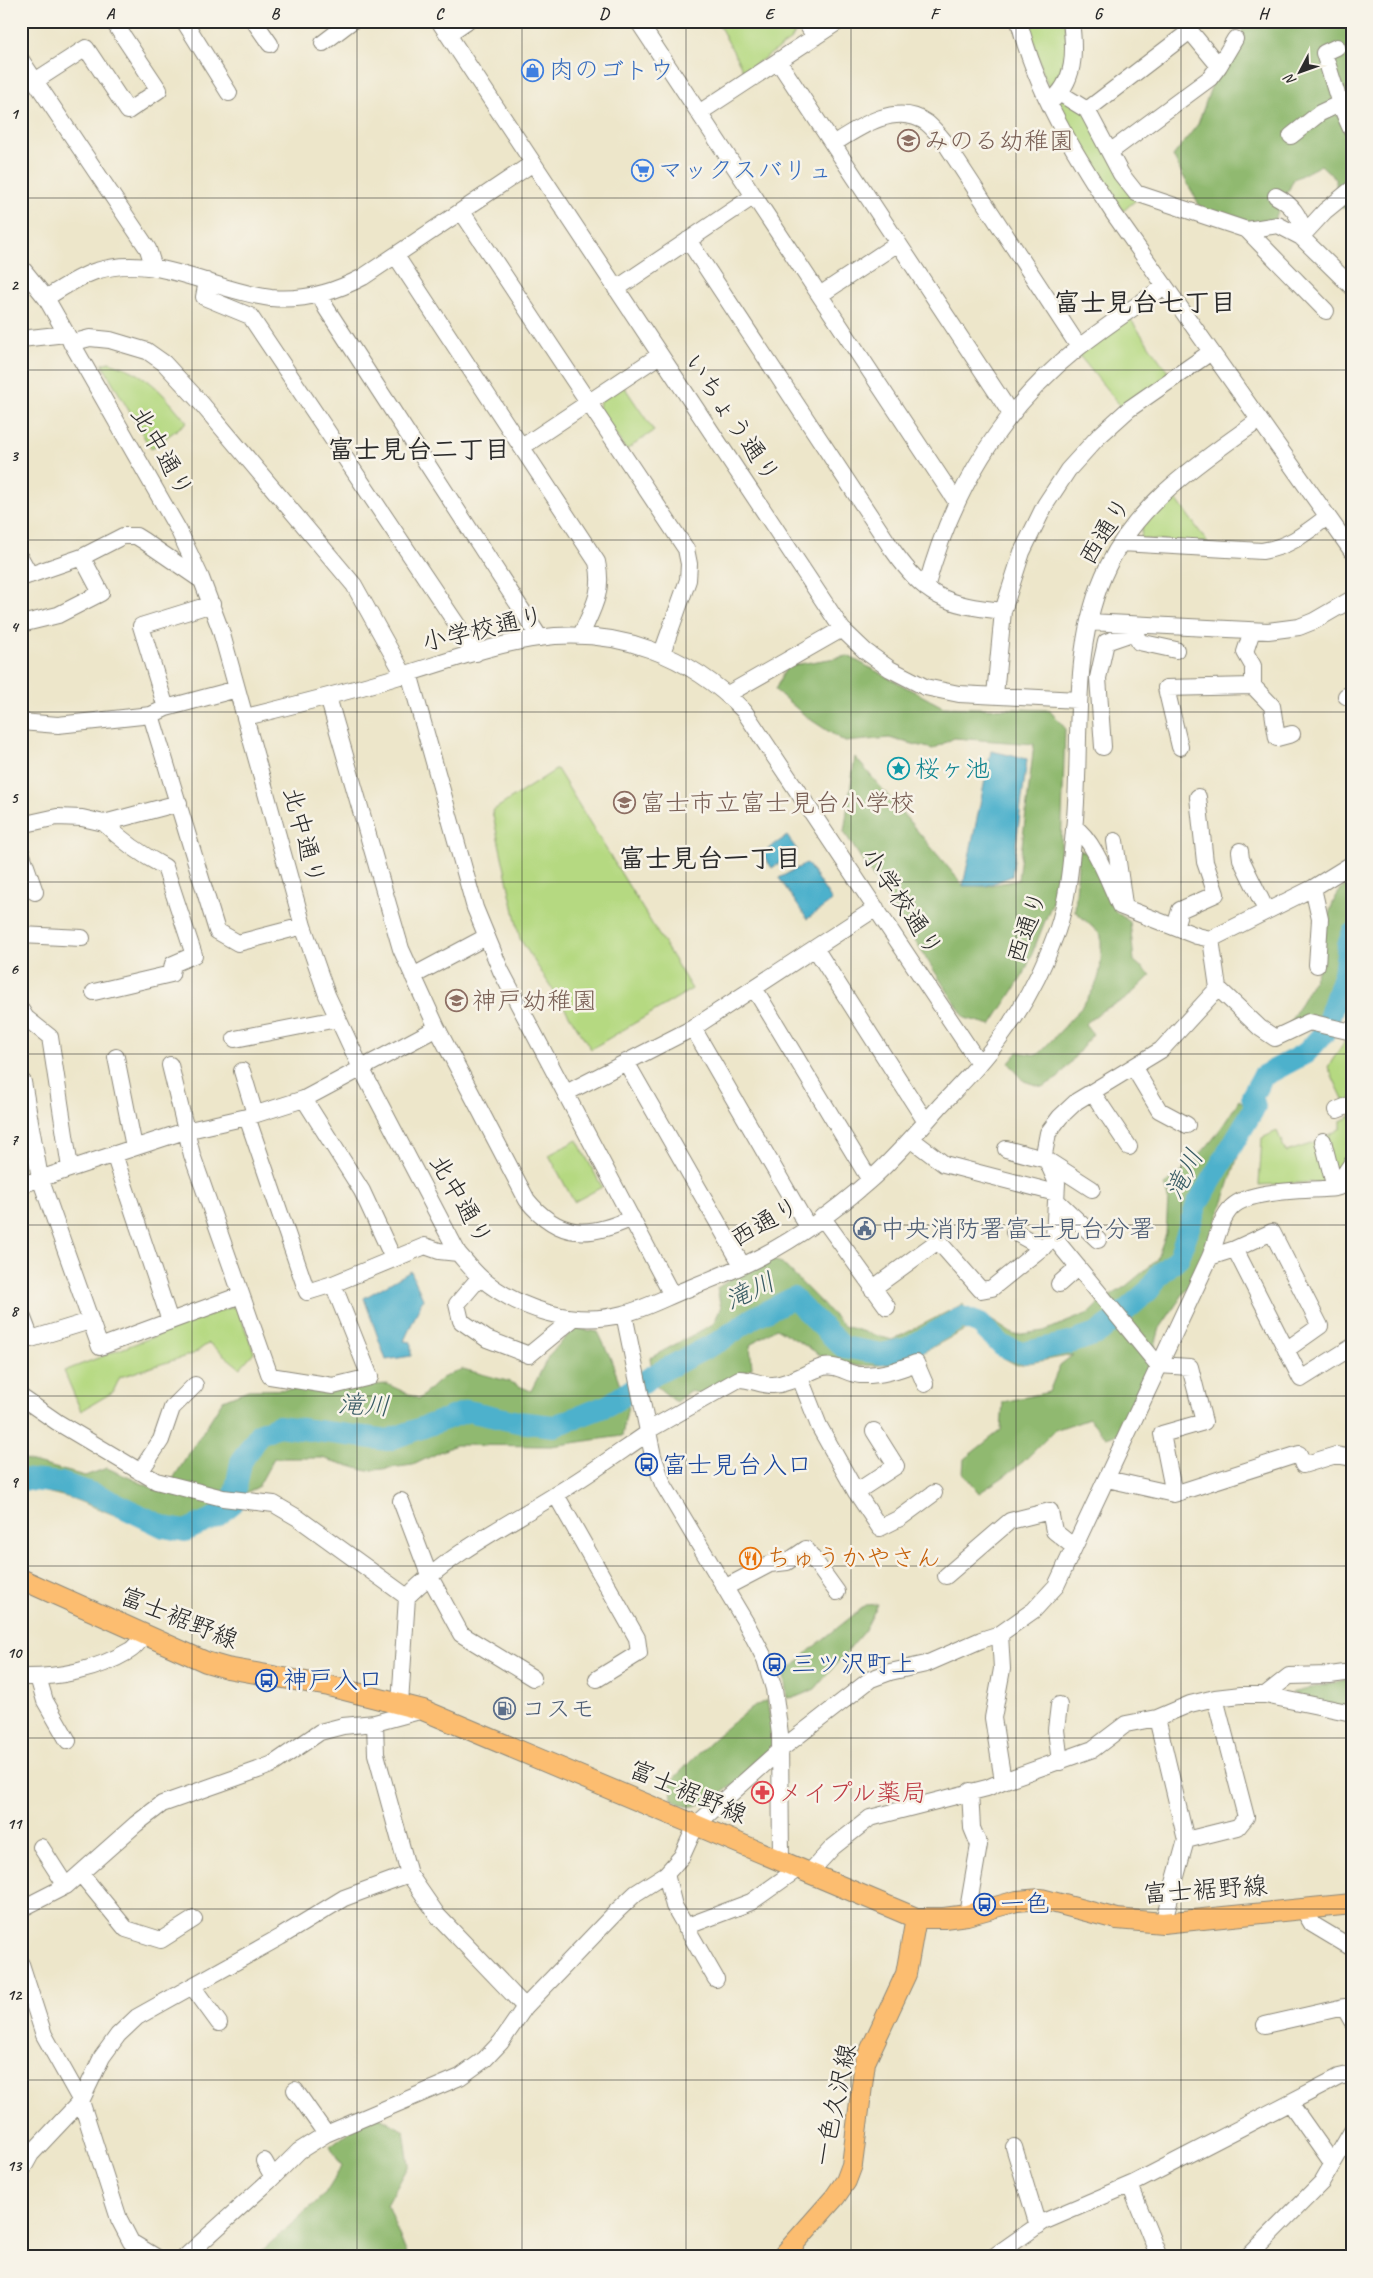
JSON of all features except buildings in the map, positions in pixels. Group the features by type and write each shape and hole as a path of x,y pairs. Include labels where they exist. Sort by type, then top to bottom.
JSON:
{"main road":[{"name":"富士裾野線","path":"21,1579 206,1662 227,1668 329,1686 423,1710 916,1918 944,1918 1017,1901 1041,1899 1117,1919 1162,1923 1352,1904"},
{"name":"一色久沢線","path":"782,2257 835,2197 846,2181 852,2164 865,2062 906,1974 916,1918"}],"street":[{"path":"36,81 86,48 128,111 159,90 113,21"},
{"path":"184,21 229,93"},
{"path":"254,21 270,44"},
{"path":"323,43 352,21"},
{"path":"443,28 467,21"},
{"path":"805,21 826,27"},
{"path":"1020,21 1037,76 1055,98 1077,156 1165,286 1352,552"},
{"path":"1055,98 1072,68 1073,44 1071,21"},
{"path":"641,22 699,113 956,500"},
{"path":"699,113 826,27"},
{"name":"いちょう通り","path":"443,28 842,629 865,651 890,669 926,687 959,694 1078,700"},
{"path":"1087,110 1190,31 1219,66"},
{"path":"1110,152 1210,78 1235,39"},
{"path":"1337,46 1324,54 1346,101 1352,131"},
{"path":"21,60 148,249 154,268"},
{"path":"778,61 1011,414"},
{"path":"1055,98 1087,110 1121,174 1136,193 1247,230 1326,311"},
{"path":"1292,136 1320,113 1346,101"},
{"path":"833,144 862,125 877,119 907,115 928,124 944,140 1079,347"},
{"path":"46,298 96,271 130,266 154,268 272,298 320,295 347,286 396,256 533,163"},
{"path":"1303,235 1325,211 1352,189"},
{"path":"616,289 754,196"},
{"path":"1276,196 1288,203 1296,212 1303,235"},
{"path":"462,212 686,549 689,564 688,580 662,653"},
{"path":"1247,230 1278,225 1303,235 1352,287"},
{"path":"688,240 892,549 915,580 940,597 960,605 1003,611"},
{"path":"820,295 898,243"},
{"path":"396,256 597,562 600,585 597,598 581,634"},
{"name":"北中通り","path":"21,267 46,298 179,531 203,581 212,604 246,717 303,926 336,1019 458,1253 480,1277 522,1304 574,1318 598,1318 624,1314"},
{"path":"207,281 204,297 250,316 476,653"},
{"path":"926,588 934,559 956,500 984,452 1011,414 1050,372 1079,347 1165,286"},
{"path":"320,295 326,308 540,638"},
{"path":"21,339 90,338 110,340 147,352 164,364 212,416 354,585 406,674 475,908 486,937 672,1295"},
{"path":"995,695 1003,611 1030,532 1045,505 1082,452 1129,409 1211,352"},
{"path":"522,447 660,355"},
{"name":"西通り","path":"624,1314 767,1253 822,1217 870,1180 911,1139 1004,1034 1025,1001 1048,954 1066,900 1074,826 1078,700 1084,640 1096,596 1108,566 1134,523 1180,477 1259,420"},
{"path":"1121,543 1262,551 1274,549 1296,540 1327,517"},
{"path":"21,559 26,577 82,557 123,536 136,536 203,581"},
{"path":"21,624 58,615 100,593 82,557"},
{"path":"1089,622 1136,629 1276,631 1299,627 1314,621 1352,599"},
{"path":"166,708 142,626 212,604"},
{"path":"728,694 842,629"},
{"path":"1136,629 1139,642 1176,650"},
{"path":"1103,746 1098,678 1106,642 1136,629"},
{"path":"1252,631 1244,652 1253,666 1253,686 1272,706 1277,738 1292,734"},
{"name":"小学校通り","path":"246,717 328,697 476,653 540,638 581,634 608,638 662,653 694,671 728,694 744,711 979,1063"},
{"path":"1180,747 1166,688 1253,686"},
{"path":"21,722 58,725 151,715 166,708 237,689"},
{"path":"328,697 401,949 437,1028 527,1200 545,1219 560,1227 578,1232 594,1232 632,1218"},
{"path":"151,715 217,931 238,943 303,926"},
{"path":"1175,928 1180,910 1216,894 1205,862 1198,797"},
{"path":"21,825 57,816 82,818 104,823 179,803"},
{"path":"94,992 171,974 174,964 194,955 165,867 118,838 104,823"},
{"path":"1074,826 1080,830 1090,845 1120,906 1175,928 1211,939 1227,933 1266,910 1313,888 1352,864"},
{"path":"1115,841 1125,908"},
{"path":"1240,851 1241,859 1266,910"},
{"path":"21,852 35,892"},
{"path":"1313,888 1320,918 1317,965"},
{"path":"566,1093 693,1028 876,908"},
{"path":"21,935 82,938"},
{"path":"413,976 486,937"},
{"path":"1211,939 1218,988 1260,1028 1275,1038 1309,1022 1351,1032"},
{"path":"815,948 926,1122"},
{"path":"754,988 870,1180"},
{"path":"872,1289 938,1241 981,1290 992,1288 1048,1243 1057,1182 1044,1154 1048,1134 1060,1117 1077,1101 1161,1050 1218,988"},
{"path":"21,1010 26,1018 50,1037 70,1168"},
{"path":"235,1039 336,1019"},
{"path":"21,1185 134,1147 251,1116 304,1099 336,1084 361,1068 437,1028"},
{"path":"693,1028 808,1227"},
{"path":"116,1057 134,1147"},
{"path":"626,1062 742,1265"},
{"path":"170,1064 185,1132 270,1376 333,1386 370,1377 333,1284"},
{"path":"1134,1068 1159,1110 1187,1125"},
{"path":"242,1071 251,1116 307,1292 333,1284 425,1246 439,1251 458,1253"},
{"path":"23,1082 40,1178 100,1348 241,1295"},
{"path":"1092,1092 1129,1147"},
{"path":"304,1099 362,1191 393,1258"},
{"path":"911,1139 944,1164 1056,1196 1098,1240"},
{"path":"1323,1141 1335,1188"},
{"path":"1006,1150 1046,1160 1092,1189"},
{"path":"114,1154 170,1321"},
{"path":"1335,1188 1352,1163"},
{"path":"185,2257 299,2151 326,2134 460,2076 485,2060 501,2042 525,2007 636,1893 666,1874 682,1856 696,1825 780,1750 871,1679 890,1672 926,1664 981,1640 1000,1634 1034,1610 1056,1586 1210,1257 1231,1208 1245,1198 1263,1194 1335,1188 1352,1183"},
{"path":"822,1217 887,1308"},
{"path":"1014,1232 1048,1243 1078,1267 1158,1365 1190,1367 1204,1422 1162,1434 1174,1494"},
{"path":"1210,1257 1235,1249 1272,1232 1320,1326 1286,1350"},
{"path":"1235,1249 1301,1379 1352,1347"},
{"path":"1058,1284 1078,1267"},
{"path":"480,1277 457,1304 461,1321 487,1338 530,1355 574,1318"},
{"path":"21,1313 31,1339 90,1321"},
{"path":"624,1314 653,1456 663,1484 726,1587 765,1659 774,1689 780,1750 781,1860"},
{"path":"400,1704 407,1597 429,1575 502,1526 556,1495 647,1429 739,1379 750,1379 772,1386 800,1378 824,1367 840,1367 858,1375 883,1374 916,1363 925,1384"},
{"path":"800,1378 818,1426 856,1492 880,1528 900,1518 934,1493"},
{"path":"140,1472 161,1440 172,1408 195,1385"},
{"path":"21,1396 57,1422 156,1481 173,1487 223,1498 274,1504 290,1513 407,1597"},
{"path":"856,1492 896,1466 874,1431"},
{"path":"1107,1479 1174,1494 1299,1454 1303,1465 1336,1456 1352,1458"},
{"path":"556,1495 637,1638 639,1654 597,1679"},
{"path":"402,1501 429,1575 461,1634 533,1678"},
{"path":"946,1576 1010,1521 1050,1511 1054,1531 1074,1547"},
{"path":"726,1587 770,1564 787,1562 806,1549 837,1592"},
{"path":"1000,1634 1002,1669 993,1718 1003,1781"},
{"path":"21,1677 38,1677 75,1672 104,1663 131,1651 145,1635"},
{"path":"1265,1695 1289,1676 1330,1675 1352,1672"},
{"path":"38,1677 45,1701 68,1741"},
{"path":"685,1928 751,1902 804,1871 870,1818 987,1788 1060,1762 1093,1749 1126,1724 1157,1718 1190,1704 1240,1695 1265,1695 1352,1712"},
{"path":"1186,1840 1238,1827 1246,1817 1215,1698"},
{"path":"1059,1706 1056,1730 1060,1762"},
{"path":"21,1909 66,1886 136,1824 162,1804 266,1767 320,1732 343,1726 375,1723 423,1710"},
{"path":"1157,1718 1186,1840 1162,1923"},
{"path":"375,1723 376,1754 408,1874 438,1916 525,2007"},
{"path":"967,1914 979,1845 972,1828 970,1792"},
{"path":"41,1847 66,1886"},
{"path":"81,1874 126,1929 161,1940 194,1919"},
{"path":"21,2172 32,2154 81,2101 102,2056 118,2035 137,2017 344,1898 408,1874"},
{"path":"666,1874 674,1906 716,1979"},
{"path":"1303,1909 1312,1924 1352,1948"},
{"path":"21,1964 44,2035 81,2101 119,2219 131,2242 156,2257"},
{"path":"192,1986 220,2023"},
{"path":"1265,2025 1344,2007 1352,2021"},
{"path":"993,2257 1038,2226 1130,2185 1339,2077 1352,2074"},
{"path":"295,2090 326,2134"},
{"path":"1290,2103 1334,2164"},
{"path":"1248,2257 1322,2182 1352,2131"},
{"path":"1014,2147 1038,2226"},
{"path":"264,2161 273,2177"},
{"path":"1130,2185 1160,2257"}],"green space":[{"path":"717,21 795,21 796,31 791,40 744,72"},
{"path":"1028,21 1065,21 1068,65 1061,94 1089,114 1142,195 1123,211 1059,111 1042,70"},
{"path":"1248,21 1352,21 1352,212 1337,205 1336,179 1321,165 1294,179 1274,220 1256,229 1203,213 1180,171 1173,156 1198,124 1215,76"},
{"path":"1129,317 1170,375 1122,408 1078,354"},
{"path":"109,362 135,372 154,385 187,422 151,449 102,364"},
{"path":"623,385 654,431 626,450 599,410 600,401"},
{"path":"1174,496 1208,543 1141,539 1142,527"},
{"path":"848,656 943,707 1049,710 1065,728 1060,883 1024,974 991,1025 965,1018 844,832 855,757 963,885 986,886 1018,880 1034,744 954,738 933,749 889,738 845,742 808,718 775,690 787,666"},
{"path":"557,769 692,989 591,1049 520,939 492,811"},
{"path":"1079,850 1091,854 1115,911 1130,922 1134,961 1151,975 1126,999 1103,1010 1085,1024 1093,1034 1058,1078 1042,1087 1024,1081 1009,1063 1018,1052 1037,1055 1077,1013 1098,980 1101,935 1075,911"},
{"path":"1352,880 1352,985 1337,1020 1289,1024 1317,972 1330,910 1342,889"},
{"path":"1346,1039 1352,1039 1352,1175 1320,1182 1259,1185 1262,1138 1277,1131 1286,1152 1317,1142 1341,1128 1341,1121 1351,1116 1328,1067"},
{"path":"1239,1100 1253,1111 1201,1268 1160,1328 1149,1367 1119,1434 1106,1438 1089,1418 1055,1430 1024,1461 979,1493 963,1473 964,1459 1001,1430 1003,1402 1049,1392 1060,1365 1073,1355 1017,1365 998,1355 986,1338 982,1314 1014,1335 1044,1331 1089,1313 1098,1304 1126,1286 1156,1261 1166,1234 1168,1198 1164,1185 1187,1167 1206,1147"},
{"path":"577,1140 602,1187 574,1202 549,1155"},
{"path":"765,1258 782,1263 844,1326 892,1340 963,1304 970,1327 901,1364 858,1366 829,1360 776,1328 750,1345 752,1368 706,1394 689,1391 676,1402 655,1385 650,1358 713,1324 721,1308 717,1288"},
{"path":"236,1305 254,1352 240,1368 209,1343 193,1354 120,1377 113,1392 81,1411 64,1371"},
{"path":"575,1328 598,1332 610,1357 628,1406 622,1436 551,1446 455,1445 413,1465 367,1471 322,1458 274,1458 258,1487 194,1518 174,1522 130,1521 71,1498 21,1486 21,1459 85,1476 107,1468 164,1493 223,1400 248,1390 323,1389 387,1384 419,1399 442,1378 463,1369 507,1381 531,1391 549,1355"},
{"path":"878,1604 865,1630 815,1689 796,1697 787,1698 784,1675 811,1649 866,1605"},
{"path":"1352,1678 1352,1718 1292,1693"},
{"path":"767,1700 775,1751 732,1786 707,1801 695,1806 686,1806 672,1799 671,1781 728,1726 740,1716"},
{"path":"373,2113 404,2131 409,2165 387,2205 408,2257 255,2257 324,2195 342,2166 330,2146"}],"water":[{"path":"991,751 1027,759 1012,876 986,886 963,886"},
{"path":"787,836 797,850 772,868 762,853"},
{"path":"807,863 832,901 807,919 779,878"},
{"path":"411,1271 423,1299 404,1341 411,1342 411,1356 386,1360 364,1298"}],"waterway":[{"name":"滝川","path":"21,1479 61,1483 102,1497 164,1527 185,1531 216,1517 233,1503 241,1462 259,1434 278,1426 388,1440 468,1411 518,1422 554,1426 609,1405 654,1375 720,1341 753,1318 793,1298 843,1347 882,1354 908,1348 962,1317 980,1324 1002,1346 1022,1353 1073,1342 1096,1334 1149,1290 1159,1275 1179,1257 1197,1204 1255,1107 1252,1096 1263,1076 1306,1053 1324,1033 1344,973 1348,945 1352,934"}],"place":[{"name":"肉のゴトウ","path":"533,70"},
{"name":"みのる幼稚園","path":"908,141"},
{"name":"マックスバリュ","path":"642,170"},
{"name":"桜ヶ池","path":"899,769"},
{"name":"富士市立富士見台小学校","path":"624,803"},
{"name":"神戸幼稚園","path":"456,1001"},
{"name":"中央消防署富士見台分署","path":"864,1229"},
{"name":"富士見台入口","path":"646,1465"},
{"name":"ちゅうかやさん","path":"750,1558"},
{"name":"三ツ沢町上","path":"775,1664"},
{"name":"神戸入口","path":"267,1680"},
{"name":"コスモ","path":"505,1709"},
{"name":"メイプル薬局","path":"762,1793"},
{"name":"一色","path":"984,1904"}],"district":[{"name":"富士見台七丁目","path":"1145,302"},
{"name":"富士見台二丁目","path":"419,449"},
{"name":"富士見台一丁目","path":"710,858"}]}
